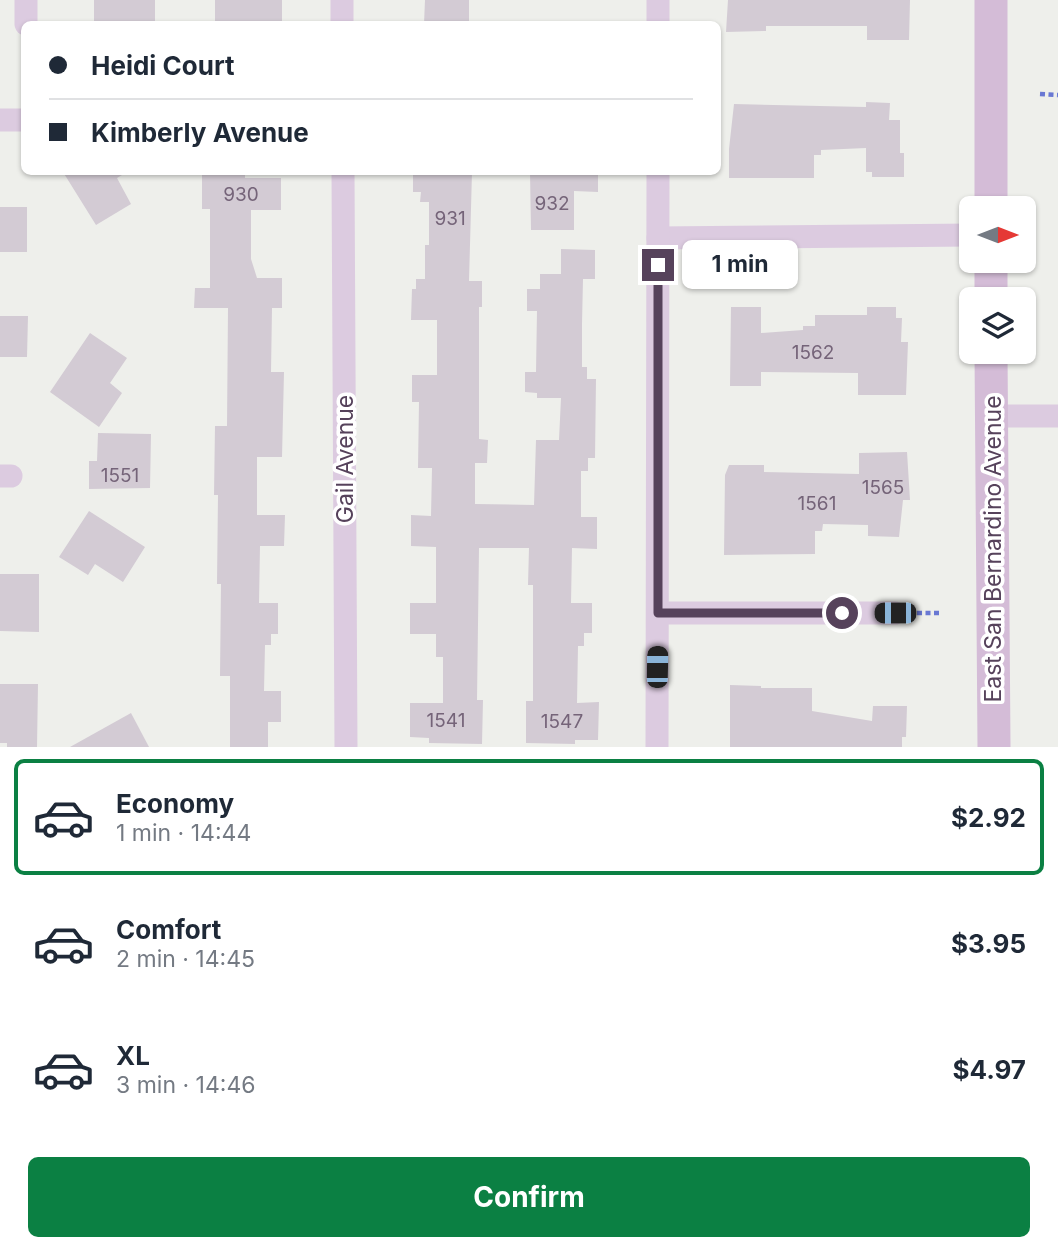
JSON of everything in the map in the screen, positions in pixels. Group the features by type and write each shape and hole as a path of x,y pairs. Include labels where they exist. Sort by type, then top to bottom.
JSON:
{"street":[{"path":"26,0 26,21"},
{"path":"342,0 342,21"},
{"path":"658,0 658,21"},
{"path":"990,196 991,0"},
{"path":"0,120 21,120"},
{"name":"Gail Avenue","path":"343,175 346,747"},
{"path":"657,747 658,175"},
{"path":"658,238 959,235"},
{"name":"East San Bernardino Avenue","path":"991,364 994,747"},
{"path":"992,416 1058,416"},
{"path":"658,613 895,613"}],"path":[{"path":"1040,94 1058,95"}],"building":[{"path":"94,0 155,0 155,21 94,21"},
{"path":"215,0 282,0 282,21 215,21"},
{"path":"425,0 469,0 469,21 424,21"},
{"path":"728,0 910,0 909,40 867,40 867,26 766,26 766,31 726,32"},
{"path":"866,102 890,103 889,120 900,120 900,153 904,153 904,177 872,177 872,172 866,172 866,148 821,150 821,155 814,155 814,178 729,178 734,104 866,107"},
{"path":"65,175 122,175 117,178 131,204 96,225"},
{"path":"202,175 281,178 281,210 251,210 251,259 257,278 282,278 282,308 272,308 271,372 284,372 282,457 257,457 257,515 285,515 284,546 260,546 259,603 278,603 278,634 271,634 271,645 265,645 264,691 281,691 281,722 268,722 268,747 230,747 230,676 220,676 221,584 217,584 218,495 214,495 215,426 227,426 228,308 194,308 195,288 210,288 210,209 202,209"},
{"path":"413,175 472,175 469,281 482,281 482,307 479,307 479,439 488,440 487,463 475,463 475,504 534,505 536,440 559,440 561,398 537,398 537,393 525,392 525,372 536,372 537,311 527,311 527,289 540,289 540,274 561,274 561,249 595,250 595,279 583,279 582,367 587,367 587,379 596,379 595,458 588,458 588,471 581,471 581,517 597,517 597,549 572,548 571,603 592,603 592,633 584,633 584,646 578,646 577,703 599,702 598,740 575,740 575,744 526,743 526,701 533,701 533,585 528,585 529,548 479,548 477,700 483,700 482,744 429,743 429,738 410,737 410,703 443,703 443,657 436,657 436,634 410,634 410,603 436,603 436,547 411,546 411,515 431,516 432,468 418,468 419,402 412,402 412,375 437,375 437,320 411,320 412,289 416,289 416,279 425,279 425,245 429,245 429,202 420,202 421,192 413,192"},
{"path":"530,175 598,175 598,192 574,191 574,230 531,230"},
{"path":"0,207 27,207 27,252 0,252"},
{"path":"731,307 761,307 761,333 803,330 803,326 815,326 815,315 867,315 867,307 896,307 896,318 902,318 901,342 908,342 906,395 858,395 858,373 761,372 761,386 730,386"},
{"path":"0,316 28,316 27,357 0,357"},
{"path":"90,333 127,358 110,383 122,393 99,427 50,392"},
{"path":"98,433 151,434 150,488 89,489 89,461 97,461"},
{"path":"907,452 910,500 903,500 899,537 868,536 868,525 823,524 822,531 815,531 815,554 724,555 725,475 729,465 764,465 764,472 859,474 859,453"},
{"path":"89,511 145,547 123,582 95,564 88,575 59,557"},
{"path":"0,574 39,574 39,632 0,631"},
{"path":"0,684 38,684 37,747 7,747 7,743 0,743"},
{"path":"730,685 812,688 812,711 872,721 873,706 907,706 906,737 902,737 902,747 730,747"},
{"path":"131,713 149,747 70,747"}],"route":[{"path":"658,265 658,613 842,613"}]}
